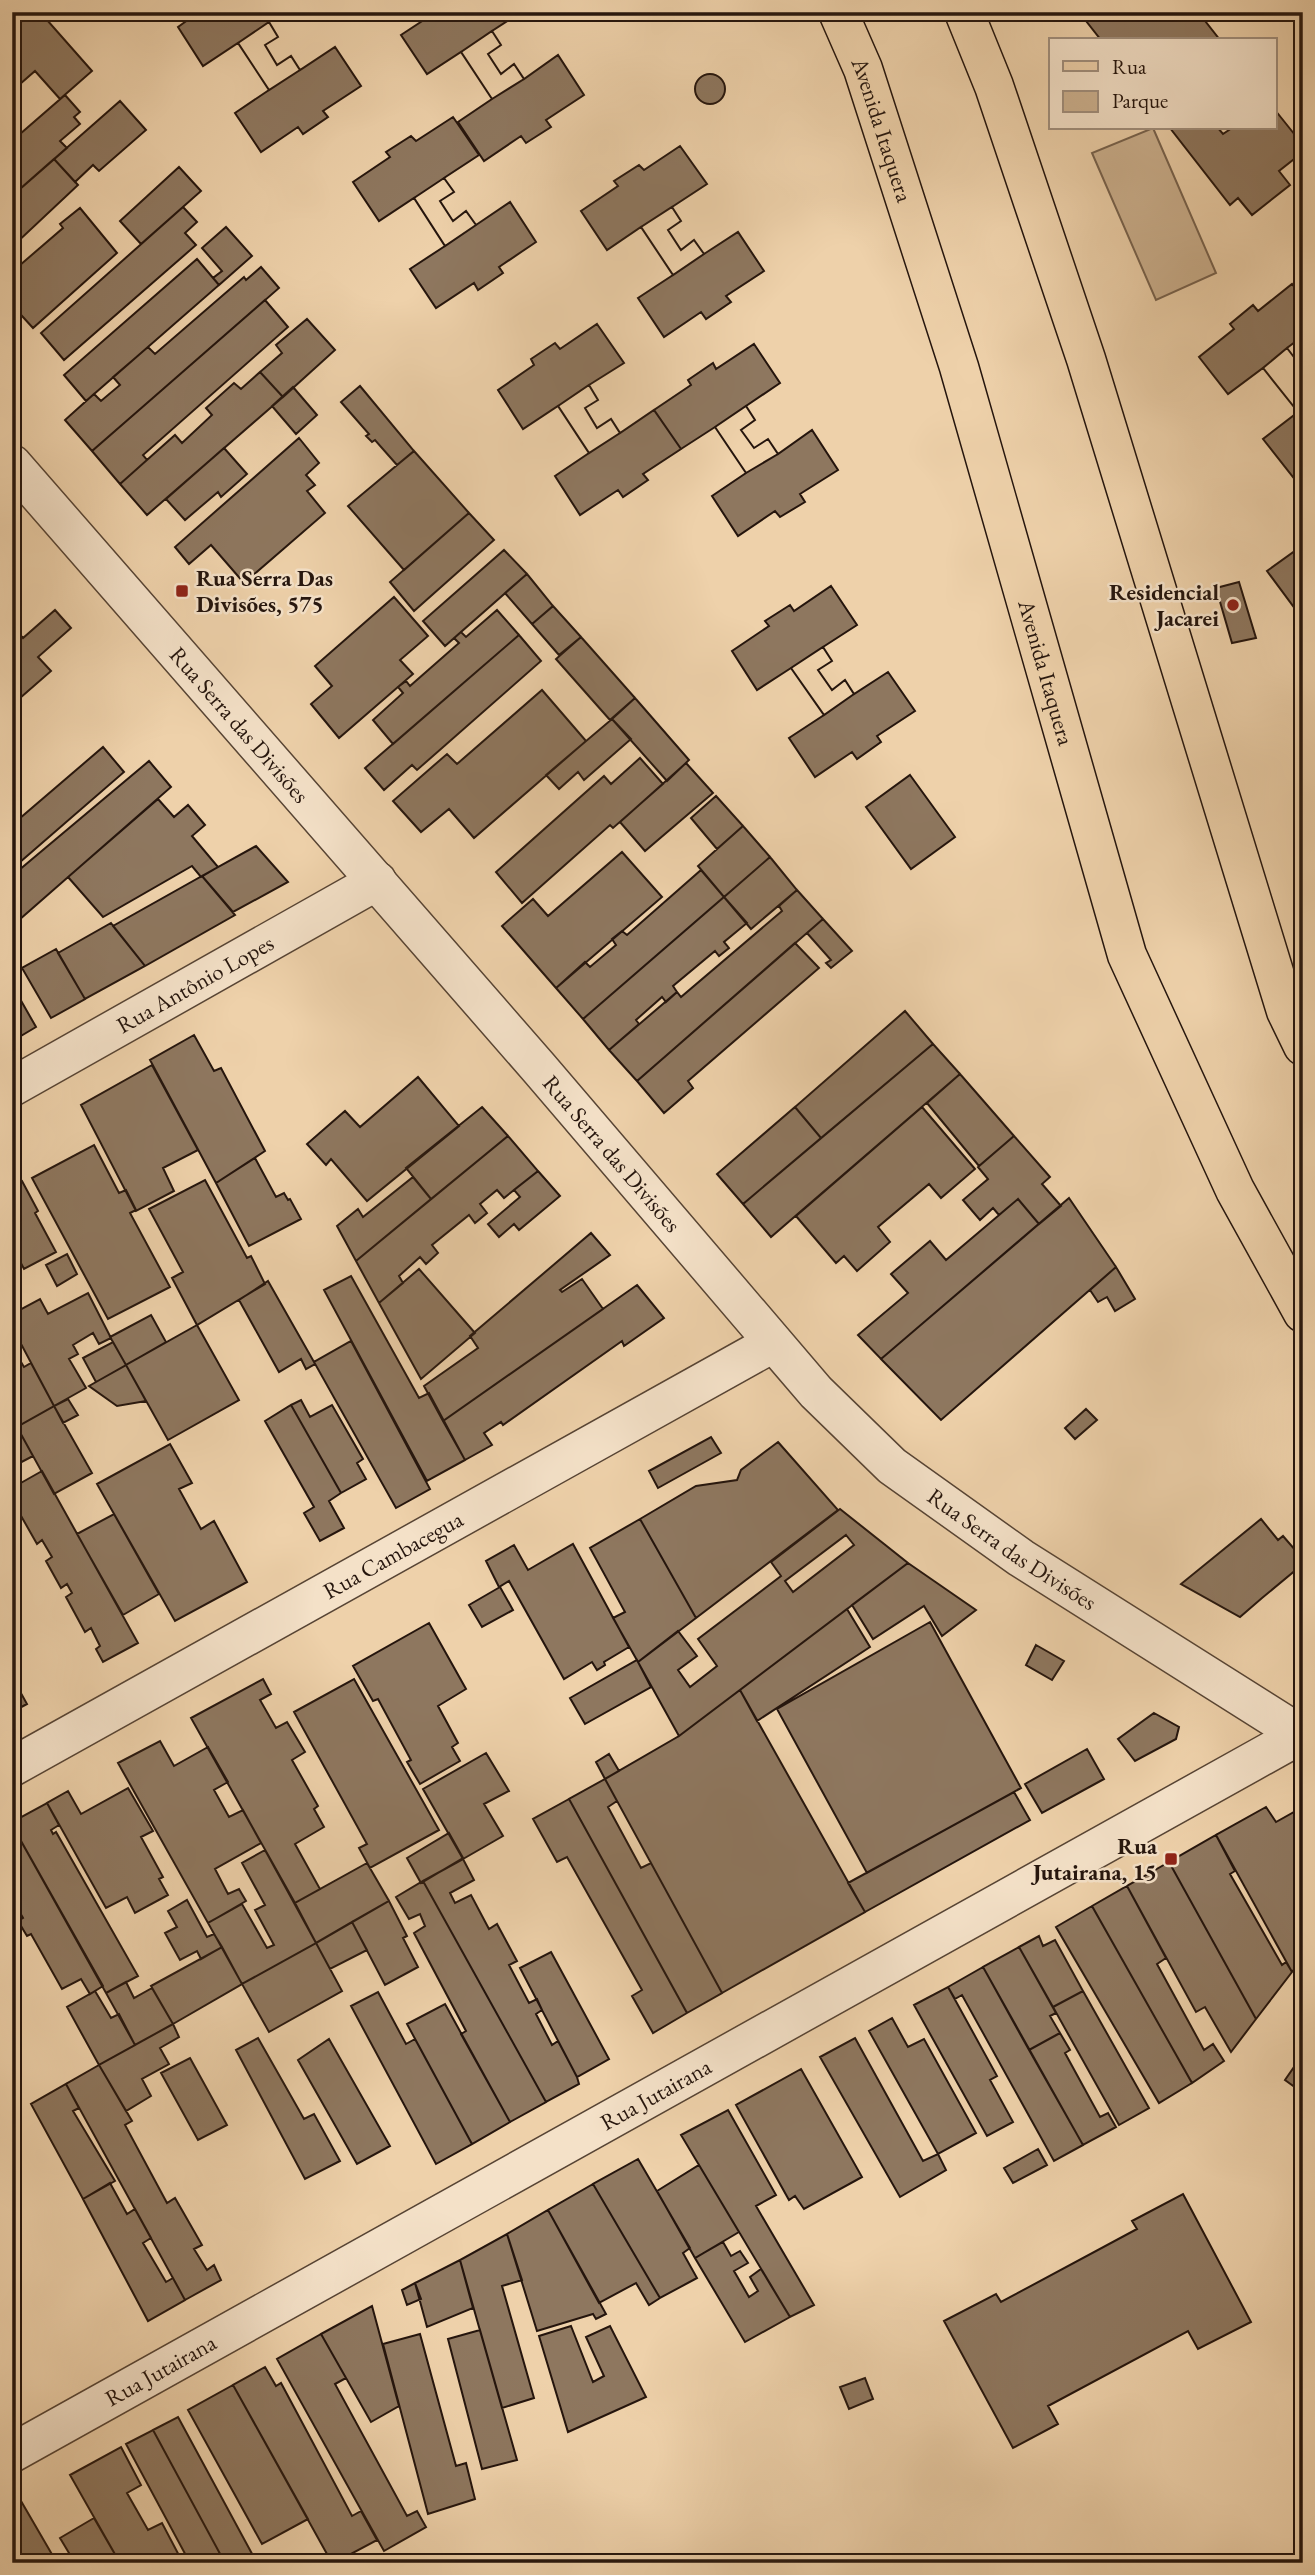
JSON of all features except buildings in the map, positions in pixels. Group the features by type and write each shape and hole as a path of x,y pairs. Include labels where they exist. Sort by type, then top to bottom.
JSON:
{"main road":[{"name":"Avenida Itaquera","path":"838,12 863,69 959,367 1127,955 1235,1190 1303,1312"},
{"path":"964,12 994,86 1086,359 1286,1012 1303,1046"}],"street":[{"name":"Rua Serra das Divisões","path":"12,464 377,881 816,1392 892,1466 1021,1558 1301,1735"},
{"name":"Rua Antônio Lopes","path":"12,1087 377,881"},
{"name":"Rua Cambacegua","path":"12,1767 773,1343"},
{"name":"Rua Jutairana","path":"12,2453 1301,1735"}],"green space":[{"path":"1154,130 1216,273 1156,300 1092,153"}],"place":[{"name":"Rua Serra Das Divisões, 575","path":"182,591"},
{"name":"Residencial Jacarei","path":"1233,605"},
{"name":"Rua Jutairana, 15","path":"1171,1859"}]}
